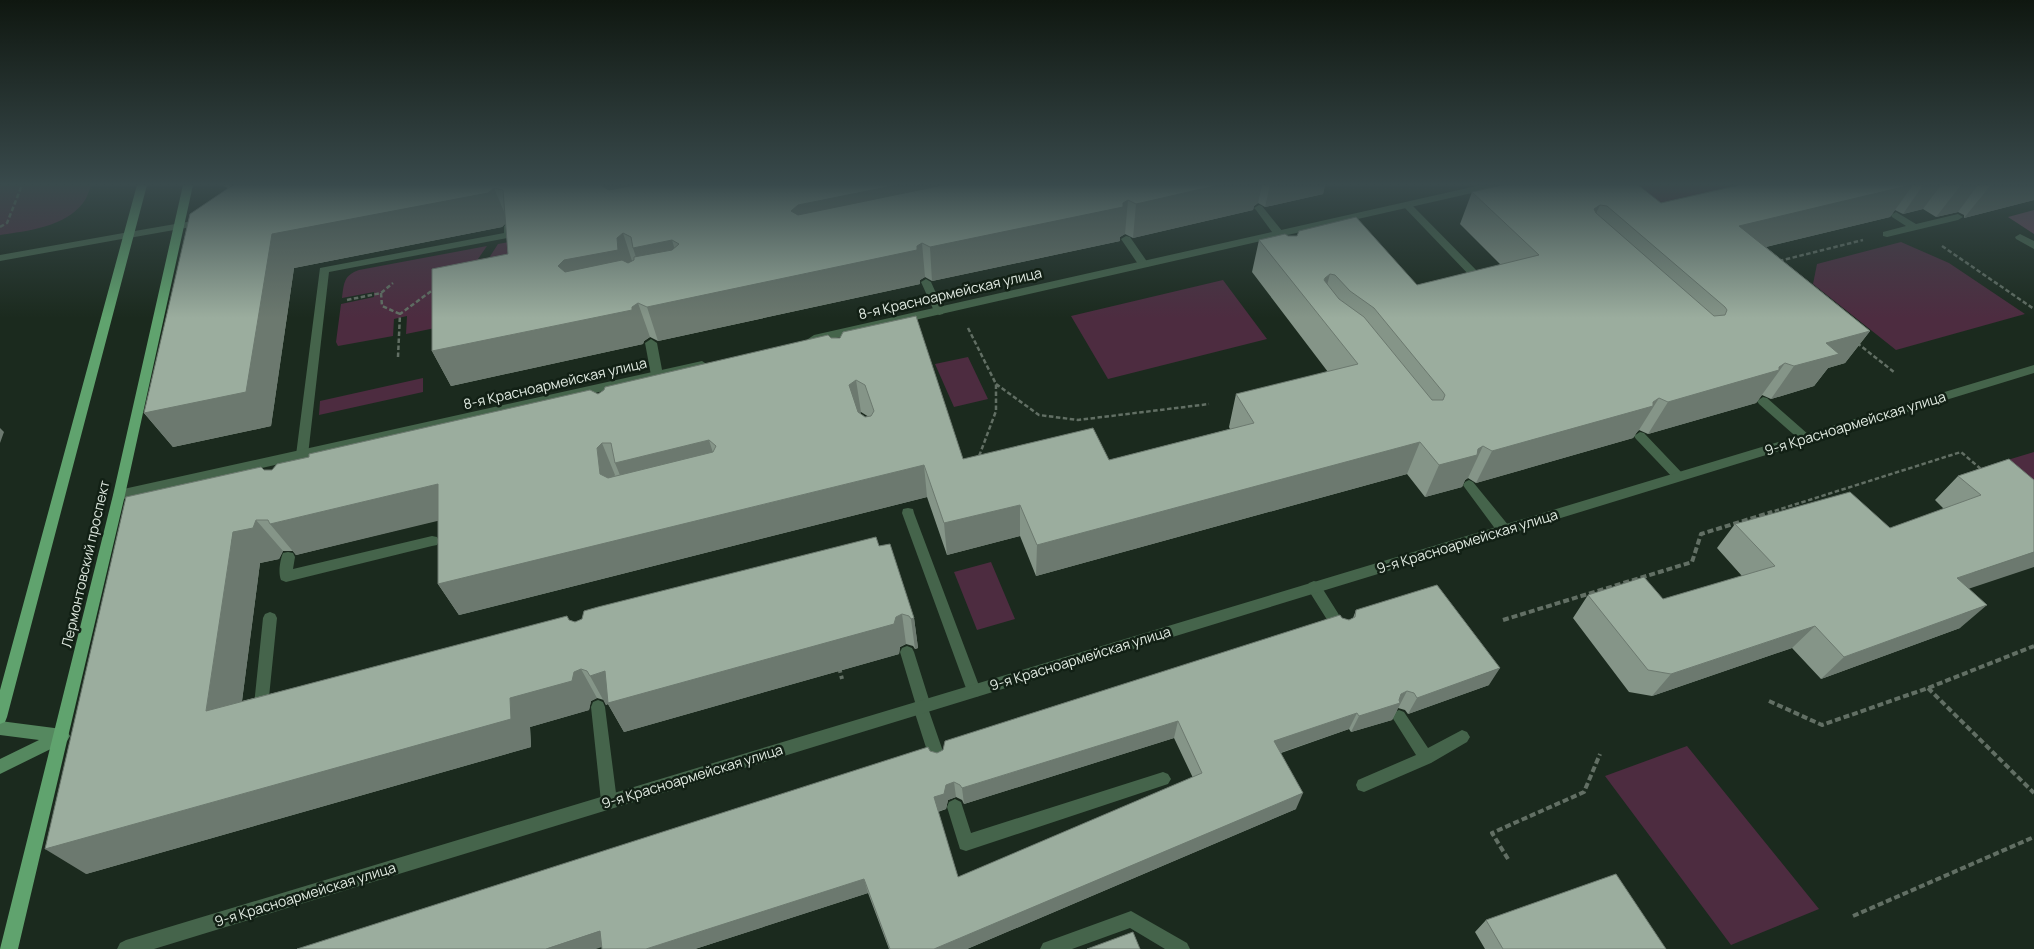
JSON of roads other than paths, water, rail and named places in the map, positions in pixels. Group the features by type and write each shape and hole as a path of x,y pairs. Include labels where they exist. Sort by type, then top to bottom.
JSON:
{"main road":[{"path":"0,717 130,229"},
{"name":"Лермонтовский проспект","path":"9,949 120,495 178,229"},
{"path":"0,728 62,736"},
{"path":"0,767 62,736"}],"street":[{"path":"0,258 161,229"},
{"path":"298,459 324,270 509,235 509,229"},
{"path":"1275,229 1279,234"},
{"name":"8-я Красноармейская улица","path":"803,342 833,339 940,311 1300,229"},
{"path":"1431,229 1480,280 1461,284"},
{"path":"1887,234 1905,229"},
{"path":"1264,237 1272,248"},
{"path":"2020,237 2034,246"},
{"path":"1126,238 1144,265"},
{"path":"926,282 940,311"},
{"path":"651,343 657,375"},
{"name":"8-я Красноармейская улица","path":"120,495 298,459 605,391 657,375 715,362"},
{"name":"9-я Красноармейская улица","path":"126,949 2034,368"},
{"path":"1763,401 1805,438"},
{"path":"1640,436 1679,477"},
{"path":"1469,485 1504,530"},
{"path":"908,513 974,691"},
{"path":"288,557 286,576 432,541"},
{"path":"1314,587 1341,630"},
{"path":"270,618 261,705 280,700"},
{"path":"907,652 938,760"},
{"path":"598,707 609,801"},
{"path":"1399,718 1426,758"},
{"path":"1364,785 1426,758 1462,737"},
{"path":"954,807 966,843 1163,779"},
{"path":"1049,949 1131,920 1181,949"}]}
